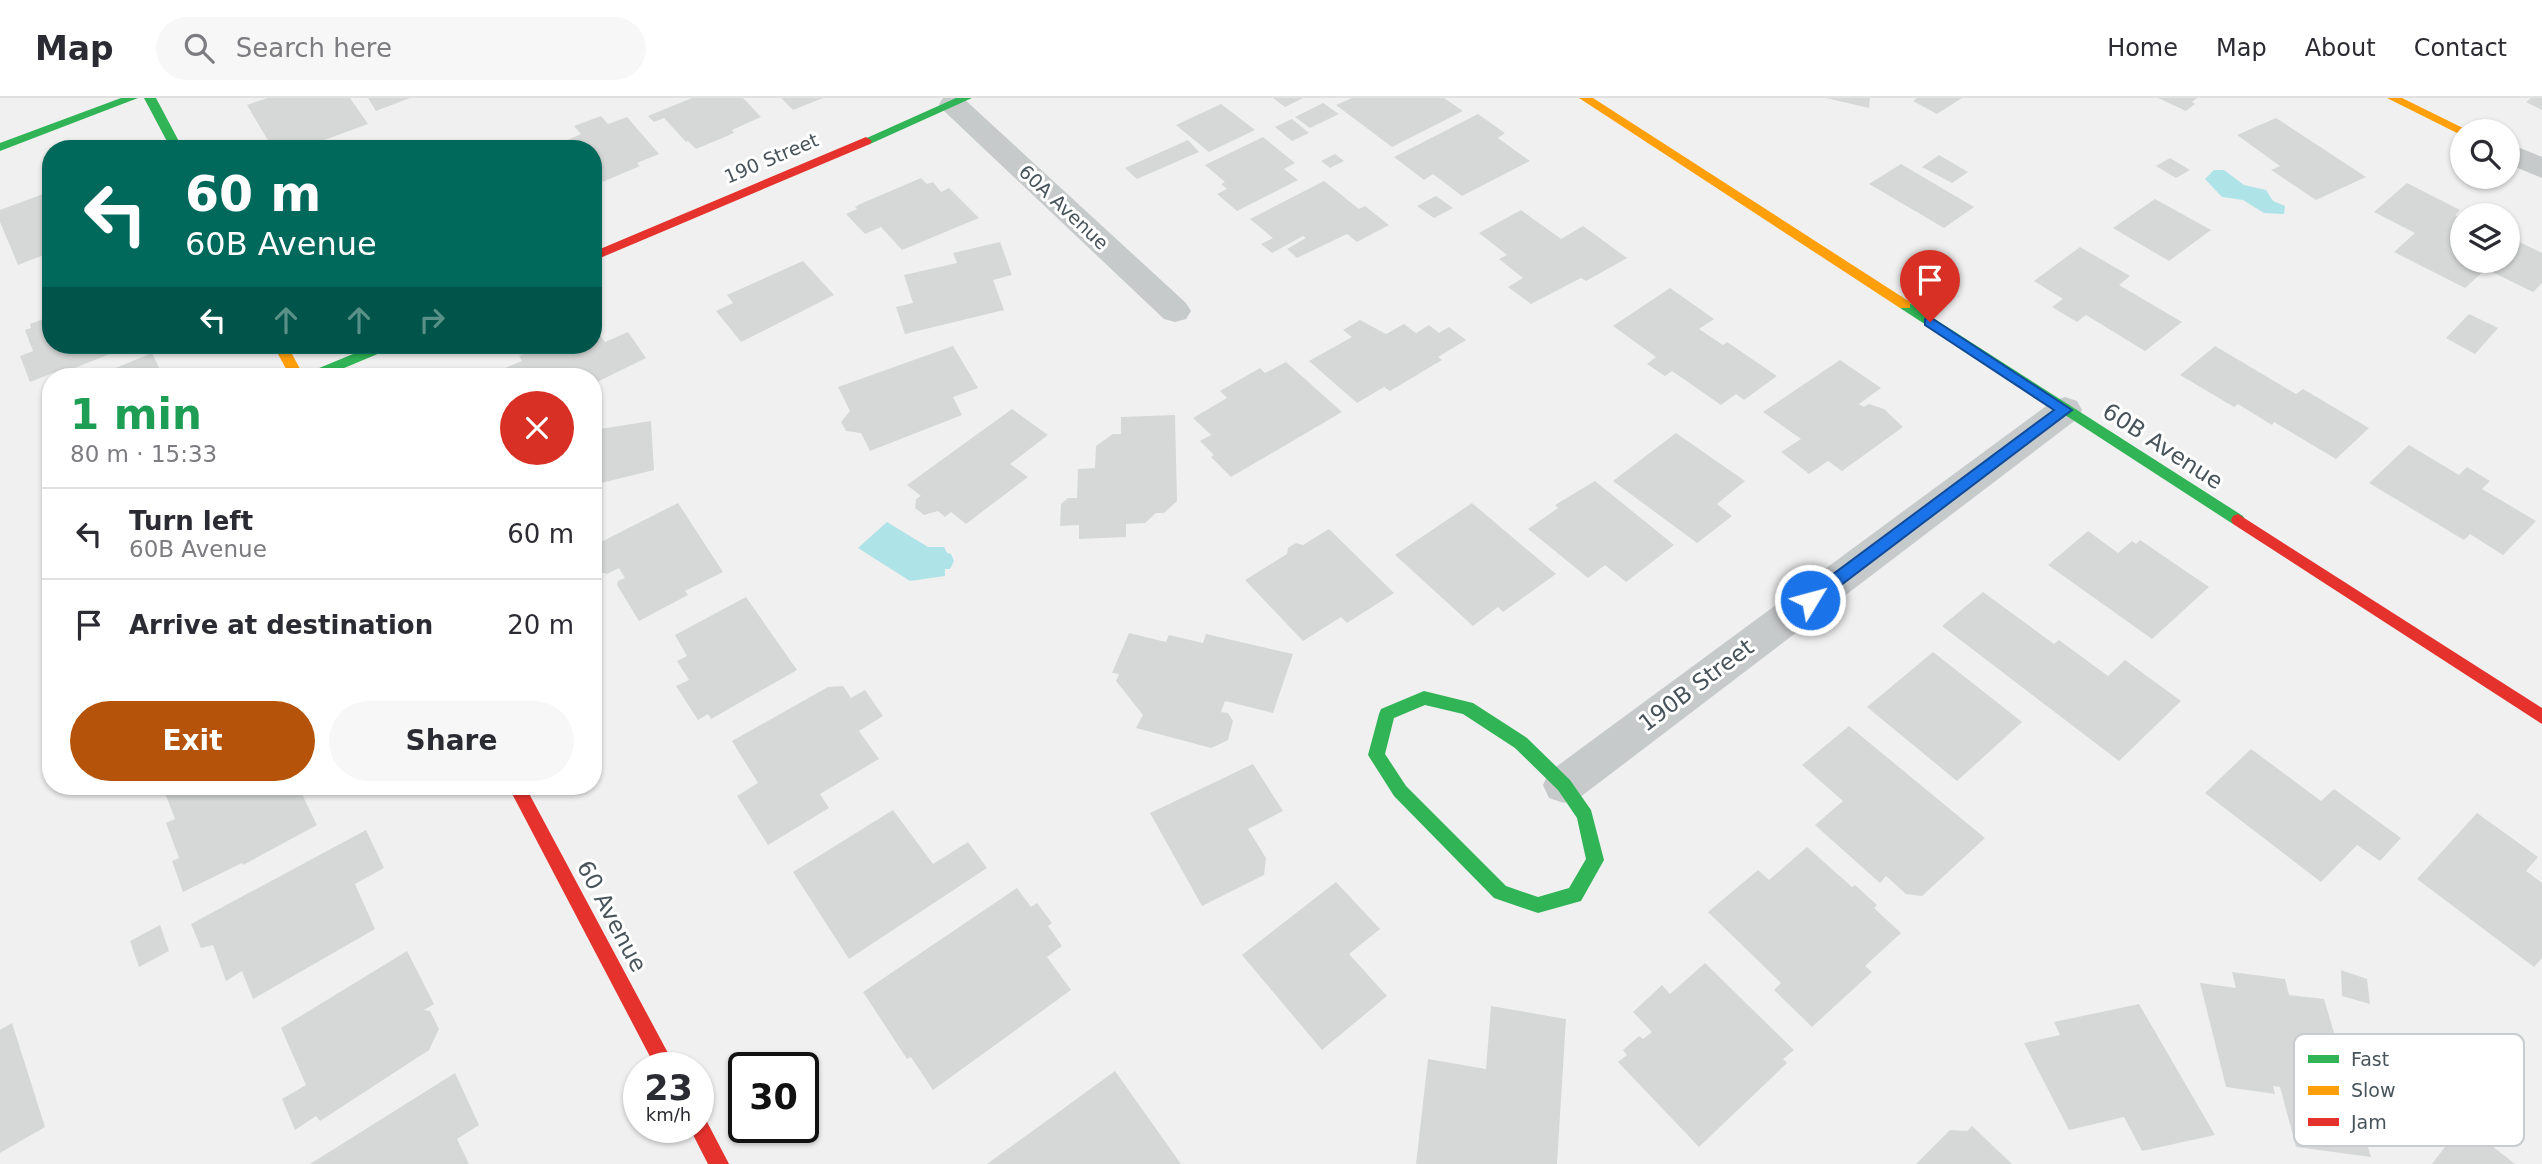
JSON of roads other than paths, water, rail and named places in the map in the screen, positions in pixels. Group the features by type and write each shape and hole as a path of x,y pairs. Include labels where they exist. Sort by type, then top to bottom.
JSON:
{"street":[{"path":"0,147 132,98"},
{"path":"150,98 172,140"},
{"name":"60B Avenue","path":"1585,98 2542,717"},
{"path":"2393,98 2450,125"},
{"name":"190 Street","path":"602,253 959,101"},
{"name":"60A Avenue","path":"959,101 1175,311"},
{"path":"2520,158 2542,169"},
{"path":"331,368 365,354"},
{"name":"190B Street","path":"1564,785 2064,410"},
{"path":"1424,698 1466,708 1521,743 1564,785 1584,815 1595,860 1575,895 1538,905 1500,892 1400,791 1376,755 1387,714 1424,698"},
{"name":"60 Avenue","path":"521,795 658,1052"},
{"path":"708,1143 719,1164"}],"water":[{"path":"2214,170 2224,170 2244,185 2266,190 2273,201 2285,206 2284,214 2264,213 2243,200 2222,197 2205,179"},
{"path":"887,522 928,547 944,547 954,561 950,569 945,569 945,576 910,581 858,548"}]}
